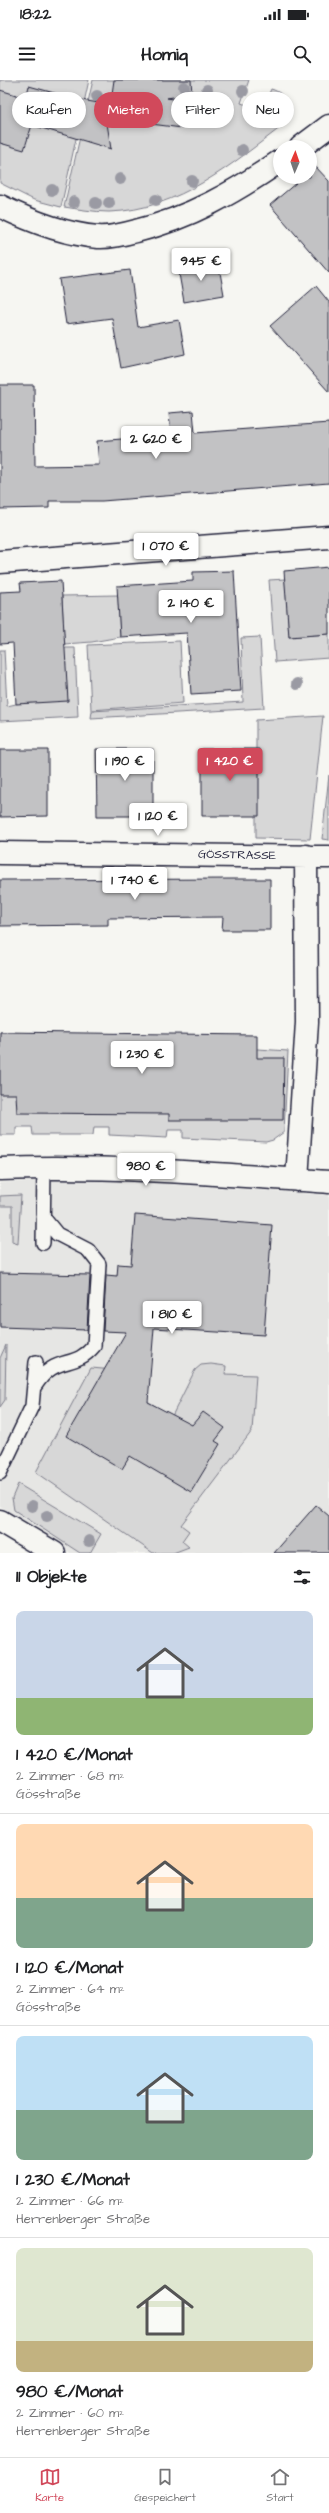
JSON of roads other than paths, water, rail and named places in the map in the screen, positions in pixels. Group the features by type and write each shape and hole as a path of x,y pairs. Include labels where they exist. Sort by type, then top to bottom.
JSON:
{"street":[{"path":"310,140 329,126"},
{"path":"0,206 51,228 73,233 99,237 127,233 161,225 198,211 245,185 273,166"},
{"path":"0,562 329,537"},
{"name":"GÖSSTRASSE","path":"0,853 329,857"},
{"path":"297,1180 306,1030 306,856"},
{"path":"0,1168 44,1167 165,1171 329,1182"},
{"path":"0,1521 54,1553"}],"lane":[{"path":"42,1243 44,1167"},
{"path":"35,1386 43,1374 53,1366 86,1356 94,1346 99,1264 88,1250 57,1234 43,1217"},
{"path":"0,1473 32,1406 36,1362"}]}
